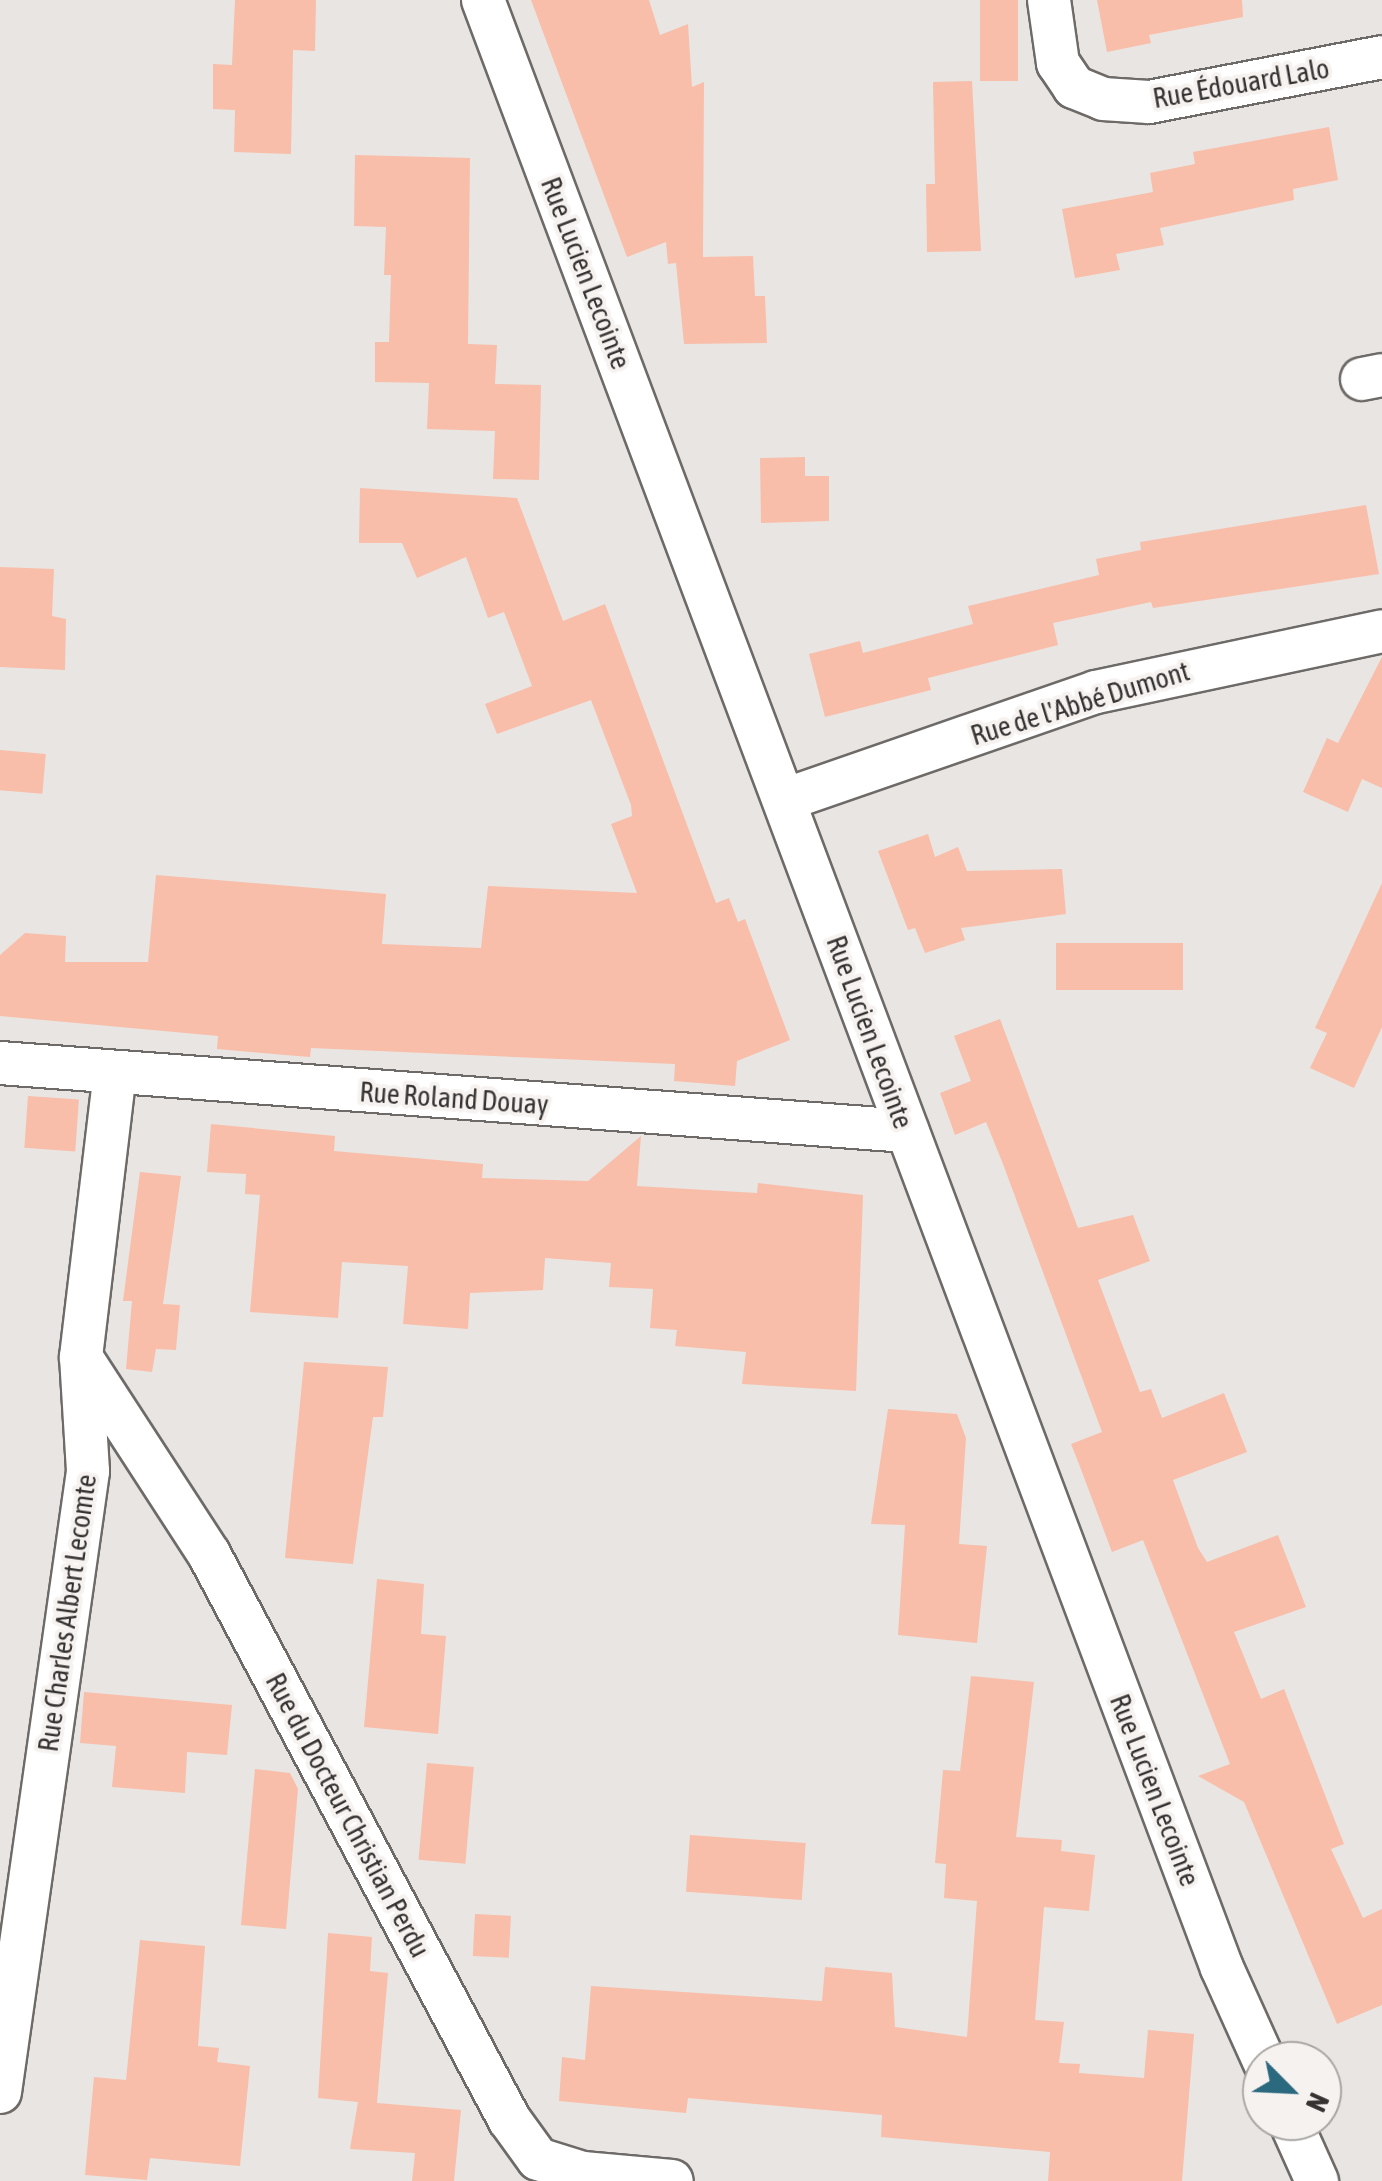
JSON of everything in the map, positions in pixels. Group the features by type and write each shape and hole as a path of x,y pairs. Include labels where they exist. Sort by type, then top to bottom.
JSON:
{"street":[{"name":"Rue Lucien Lecointe","path":"483,0 1222,1968 1255,2041"},
{"name":"Rue Édouard Lalo","path":"1049,0 1058,63 1074,87 1103,99 1148,102 1382,56"},
{"name":"Rue de l'Abbé Dumont","path":"784,800 1096,692 1382,631"},
{"name":"Rue Roland Douay","path":"0,1063 907,1130"},
{"name":"Rue Charles Albert Lecomte","path":"0,2092 88,1471 82,1357 115,1073"},
{"name":"Rue du Docteur Christian Perdu","path":"82,1357 209,1554 534,2170 672,2181"},
{"path":"1299,2141 1317,2181"}],"building":[{"path":"235,0 316,0 315,51 293,50 291,154 234,152 235,110 213,109 213,64 232,65"},
{"path":"531,0 649,0 660,35 688,24 692,87 704,82 703,257 753,256 755,296 765,296 767,343 684,344 676,263 668,264 666,242 627,257"},
{"path":"980,0 1018,0 1018,81 980,81"},
{"path":"1097,0 1242,0 1243,17 1149,35 1151,43 1107,52"},
{"path":"972,81 981,251 927,252 926,184 935,184 933,82"},
{"path":"1329,127 1338,180 1293,189 1294,200 1160,228 1164,245 1116,254 1120,270 1075,278 1062,209 1153,192 1150,173 1195,164 1193,152"},
{"path":"355,155 470,158 468,344 497,345 495,384 541,385 539,480 493,479 495,431 427,429 429,383 375,382 375,342 389,342 391,275 384,275 386,227 354,226"},
{"path":"805,457 805,476 829,476 829,521 761,523 760,458"},
{"path":"360,488 517,498 563,621 605,604 716,903 729,898 738,922 745,919 790,1040 737,1061 735,1086 674,1081 675,1064 311,1048 310,1057 217,1049 218,1036 0,1016 0,955 25,933 66,936 65,962 148,962 156,875 386,894 382,944 481,948 488,886 637,893 611,824 632,816 631,805 591,700 497,734 485,704 532,686 504,612 488,618 466,557 417,578 402,543 359,543"},
{"path":"1366,505 1379,574 1153,608 1151,602 1053,623 1058,645 928,678 931,690 825,717 809,654 860,641 863,653 973,624 968,606 1099,575 1096,559 1141,550 1140,542"},
{"path":"0,567 54,569 52,616 66,619 65,670 0,667"},
{"path":"1382,657 1382,788 1362,779 1348,812 1303,792 1327,738 1338,743"},
{"path":"0,750 46,754 42,794 0,790"},
{"path":"928,834 935,857 958,847 967,871 1062,869 1066,914 961,928 965,940 925,953 915,928 908,930 878,851"},
{"path":"1382,883 1382,1027 1354,1088 1310,1068 1327,1033 1315,1028"},
{"path":"1056,943 1183,943 1183,990 1056,990"},
{"path":"1000,1019 1078,1228 1133,1215 1150,1261 1098,1280 1140,1392 1151,1389 1162,1418 1224,1393 1247,1452 1173,1480 1198,1548 1207,1562 1278,1535 1306,1607 1234,1632 1261,1699 1284,1689 1344,1844 1331,1849 1363,1918 1382,1909 1382,2005 1337,2024 1244,1802 1198,1776 1230,1764 1143,1540 1112,1552 1071,1444 1102,1432 986,1122 955,1135 940,1093 971,1081 954,1036"},
{"path":"28,1096 79,1100 75,1151 24,1148"},
{"path":"211,1124 335,1136 334,1151 483,1164 482,1178 588,1181 641,1136 637,1186 757,1193 758,1183 863,1195 856,1391 742,1384 746,1352 675,1346 677,1330 650,1328 653,1289 609,1287 611,1263 545,1258 543,1290 470,1293 468,1329 403,1324 408,1266 342,1262 338,1318 250,1312 260,1195 245,1194 246,1174 207,1172"},
{"path":"140,1172 181,1176 163,1304 180,1305 176,1350 156,1349 152,1372 126,1369 132,1301 123,1301"},
{"path":"304,1362 388,1367 383,1417 373,1417 353,1564 285,1558"},
{"path":"888,1409 957,1414 966,1438 959,1544 987,1546 977,1643 898,1635 905,1525 871,1524"},
{"path":"377,1579 424,1584 421,1634 446,1636 438,1734 364,1727"},
{"path":"971,1676 1034,1682 1016,1837 1062,1840 1061,1851 1095,1855 1089,1911 1044,1907 1035,2020 1064,2022 1059,2063 1080,2064 1079,2073 1144,2078 1148,2030 1194,2034 1182,2181 1048,2181 1050,2152 881,2137 882,2115 688,2098 686,2113 559,2101 562,2057 585,2060 591,1986 822,2001 825,1967 892,1973 895,2027 967,2037 977,1901 944,1898 946,1864 935,1863 943,1770 960,1771"},
{"path":"84,1692 232,1705 227,1755 187,1752 185,1793 112,1787 116,1746 80,1743"},
{"path":"427,1763 474,1767 465,1864 419,1860"},
{"path":"255,1769 290,1773 298,1789 286,1929 241,1925"},
{"path":"690,1835 806,1843 802,1900 686,1892"},
{"path":"475,1914 511,1916 509,1958 473,1956"},
{"path":"328,1933 372,1937 370,1971 388,1973 377,2103 461,2110 454,2181 412,2181 415,2153 350,2149 358,2102 318,2098"},
{"path":"140,1940 205,1946 198,2046 219,2048 217,2062 250,2066 240,2166 150,2158 147,2180 85,2175 94,2077 126,2080"}]}
